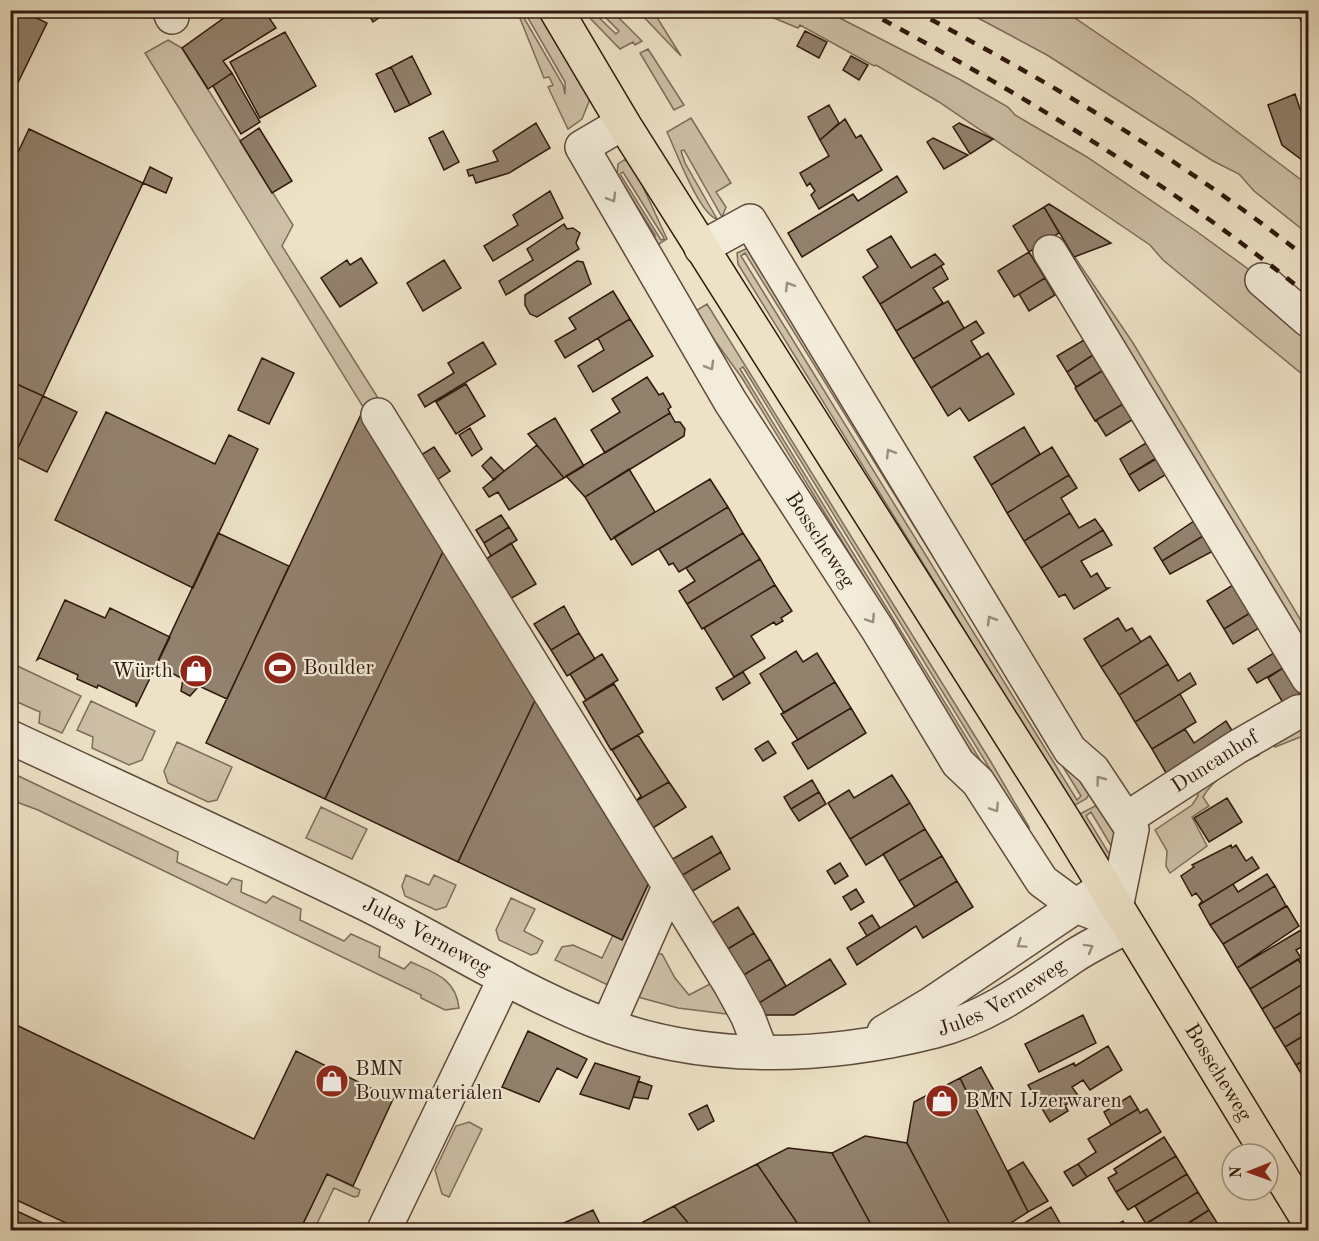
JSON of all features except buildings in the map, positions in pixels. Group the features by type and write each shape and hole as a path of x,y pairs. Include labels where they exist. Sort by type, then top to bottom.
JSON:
{"main road":[{"name":"Bosscheweg","path":"556,10 623,123 1116,907 1308,1220"}],"street":[{"name":"Bosscheweg","path":"623,123 582,147 730,401 878,630 958,763 978,782 1042,881 1076,906 1116,907"},
{"path":"701,248 750,221 1070,750 1093,770 1132,829 1116,907"},
{"path":"1050,252 1308,678"},
{"path":"1262,280 1308,320"},
{"path":"378,415 748,1017 761,1051"},
{"name":"Duncanhof","path":"1126,819 1237,747 1298,712 1308,711"},
{"name":"Jules Verneweg","path":"10,736 366,904 505,978 608,1025 656,1040 761,1051 836,1051 936,1031 968,1020 1020,993 1077,954 1116,907"},
{"path":"608,1025 669,887"},
{"name":"Jules Verneweg","path":"864,1044 931,1004 1076,906 1116,907"},
{"path":"384,1230 505,978"}],"shaded area":[{"path":"824,10 959,79 1008,107 1015,115 1087,157 1196,231 1277,290 1308,320 1308,379 1163,260 1150,245 939,102 876,65 874,66 800,25 798,28 757,11"},
{"path":"517,11 520,11 563,85 565,94 565,82 524,11 540,11 590,99 582,119 568,129 548,87 553,85 549,77 544,78"},
{"path":"583,11 592,11 616,34 619,31 599,11 612,11 642,41 635,45 633,42 620,49"},
{"path":"638,11 653,11 681,56"},
{"path":"965,11 1086,11 1075,18 1191,97 1308,185 1308,234 1254,191 1239,174 1213,161 1047,55"},
{"path":"168,40 182,48 293,225 282,246 390,417 658,882 610,986 555,960 562,947 573,945 602,958 613,935 623,939 652,876 145,53"},
{"path":"648,49 684,105 674,110 640,53"},
{"path":"691,118 731,183 716,192 726,207 722,217 684,150 681,151 685,163 717,219 710,215 696,194 667,132"},
{"path":"624,160 632,163 667,239 654,247 655,235 617,175 618,164","holes":["623,172 664,238 661,240 620,174"]},
{"path":"748,248 1070,768 1090,793 1086,799 1073,806 738,264 737,253","holes":["745,253 1081,796 1077,800 741,256"]},
{"path":"1070,250 1133,343 1308,632 1308,648 1067,252"},
{"path":"707,304 991,762 1029,827 1029,834 1021,833 742,378 694,312","holes":["743,367 1028,831 1025,833 740,369"]},
{"path":"11,663 81,696 62,733 39,723 40,712 15,701 11,707"},
{"path":"91,701 155,731 142,760 129,765 92,748 93,737 77,730"},
{"path":"1308,720 1308,734 1275,747 1273,743"},
{"path":"177,742 232,767 217,800 208,802 168,783 164,771"},
{"path":"1257,752 1259,755 1228,772 1208,789 1203,797 1209,806 1192,817 1207,846 1170,873 1166,866 1167,851 1155,830 1192,805 1198,796 1197,782"},
{"path":"10,772 178,852 177,862 227,885 232,878 242,881 241,892 266,903 273,896 301,909 300,920 344,941 351,934 380,947 379,957 404,969 411,962 436,974 454,990 459,1008 445,1010 421,998 421,995 38,810 11,800"},
{"path":"1095,806 1102,809 1114,823 1121,841 1121,850 1113,864 1106,861 1078,815","holes":["1091,812 1116,854 1111,857 1086,816"]},
{"path":"321,807 367,829 352,859 306,838"},
{"path":"406,875 429,885 434,875 456,885 446,907 436,910 405,896 402,886"},
{"path":"511,898 535,909 524,931 543,941 537,953 531,955 499,940 496,930"},
{"path":"650,954 662,954 675,978 689,995 710,984 723,982 743,1016 678,1008 627,994"},
{"path":"469,1122 482,1129 449,1197 442,1194 435,1170 456,1126"},
{"path":"327,1174 360,1190 358,1196 354,1197 334,1188 314,1230 300,1230"}],"railway":[{"path":"865,10 980,74 1094,142 1203,215 1308,295"},
{"path":"913,10 1016,66 1116,125 1214,189 1308,259"}],"place":[{"name":"Boulder","path":"280,668"},
{"name":"Würth","path":"196,671"},
{"name":"BMN Bouwmaterialen","path":"332,1081"},
{"name":"BMN IJzerwaren","path":"942,1101"}]}
